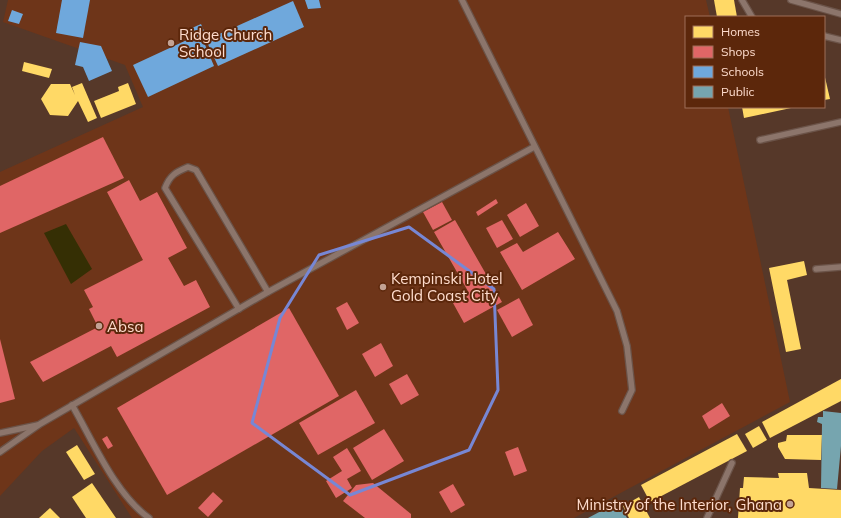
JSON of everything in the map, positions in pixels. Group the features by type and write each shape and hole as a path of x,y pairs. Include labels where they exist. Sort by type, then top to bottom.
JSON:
{"lane":[{"path":"462,0 617,311 627,346 632,390 622,411"},
{"path":"742,0 751,16"},
{"path":"791,0 841,14"},
{"path":"825,36 841,40"},
{"path":"760,140 841,122"},
{"path":"0,452 40,424 268,292 534,147"},
{"path":"239,309 165,188 169,178 175,172 188,167 196,170 268,292"},
{"path":"816,269 841,267"},
{"path":"72,405 110,472 141,512 149,518"},
{"path":"0,433 40,424"},
{"path":"707,518 732,463"}],"highlighted area":[{"path":"409,227 494,289 498,390 469,450 350,495 252,423 280,318 319,255"}],"shaded area":[{"name":"Kempinski Hotel Gold Coast City","path":"8,0 706,0 710,16 685,16 685,108 728,108 790,402 574,518 132,518 74,428 42,451 0,496 0,172 143,107 125,65 3,22"},
{"path":"66,224 92,269 71,284 44,233"}],"building: Homes":[{"path":"714,0 734,0 737,16 717,16"},
{"path":"24,62 52,69 49,78 22,71"},
{"path":"825,77 830,99 825,100"},
{"path":"82,83 97,118 88,122 78,101 68,116 50,115 41,99 51,84 70,84 75,95 72,87"},
{"path":"128,83 136,104 101,118 94,101 119,91 118,87"},
{"path":"742,108 791,108 744,118"},
{"path":"804,261 807,275 787,280 801,349 786,352 769,268"},
{"path":"841,379 841,401 770,438 762,422"},
{"path":"759,426 767,440 753,448 745,434"},
{"path":"737,434 747,451 650,502 641,485"},
{"path":"787,435 822,435 821,460 785,459 778,447 778,443 786,441"},
{"path":"77,445 95,474 84,480 66,452"},
{"name":"Ministry of the Interior, Ghana","path":"778,473 807,473 809,488 841,490 841,518 738,518 740,488 743,488 744,477 779,478"},
{"path":"92,483 116,518 86,518 72,497"},
{"path":"639,497 650,518 629,518 623,506"},
{"path":"50,508 60,518 39,518"}],"building: Shops":[{"path":"103,137 124,178 0,233 0,186"},
{"path":"129,180 140,201 157,192 187,248 168,258 184,286 196,280 210,307 117,357 111,346 43,382 30,362 98,327 89,309 93,307 84,290 143,260 107,192"},
{"path":"496,199 498,203 478,216 476,212"},
{"path":"442,202 452,220 433,230 423,212"},
{"path":"526,203 539,226 520,237 507,215"},
{"path":"455,220 502,302 464,323 453,303 469,293 434,232"},
{"path":"502,220 513,239 497,248 486,228"},
{"path":"558,232 575,259 522,290 500,252 517,243 523,252"},
{"path":"519,298 533,325 512,337 497,310"},
{"path":"347,302 359,323 347,330 336,308"},
{"path":"289,308 339,396 167,495 117,408"},
{"path":"0,339 15,399 0,403"},
{"path":"381,343 393,366 375,377 362,354"},
{"path":"407,374 419,395 401,405 389,384"},
{"path":"356,390 375,423 318,455 299,423"},
{"path":"722,403 730,416 709,429 702,416"},
{"path":"384,429 404,461 372,480 353,448"},
{"path":"107,436 113,446 108,449 102,439"},
{"path":"518,447 527,471 514,476 505,452"},
{"path":"347,448 361,471 347,479 352,488 336,498 326,481 342,471 333,457"},
{"path":"373,483 411,514 411,518 365,518 343,501 356,485"},
{"path":"453,484 465,505 451,513 439,492"},
{"path":"213,492 223,501 208,517 198,508"}],"building: Schools":[{"path":"62,0 90,0 83,38 56,33"},
{"path":"305,0 319,0 321,8 308,9"},
{"path":"293,1 304,27 218,66 206,40"},
{"path":"12,10 23,14 19,24 8,21"},
{"path":"201,24 207,38 203,40 214,66 148,97 133,65 189,39 185,31"},
{"path":"80,42 101,46 112,71 89,81 83,67 75,65"}],"building: Public":[{"path":"823,411 841,413 841,446 837,489 821,488 822,424 817,422 818,417 823,417"},
{"path":"618,502 627,518 588,518"}],"place":[{"name":"Ridge Church School","path":"171,43"},
{"name":"Kempinski Hotel Gold Coast City","path":"383,287"},
{"name":"Absa","path":"99,326"},
{"name":"Ministry of the Interior, Ghana","path":"790,504"}]}
